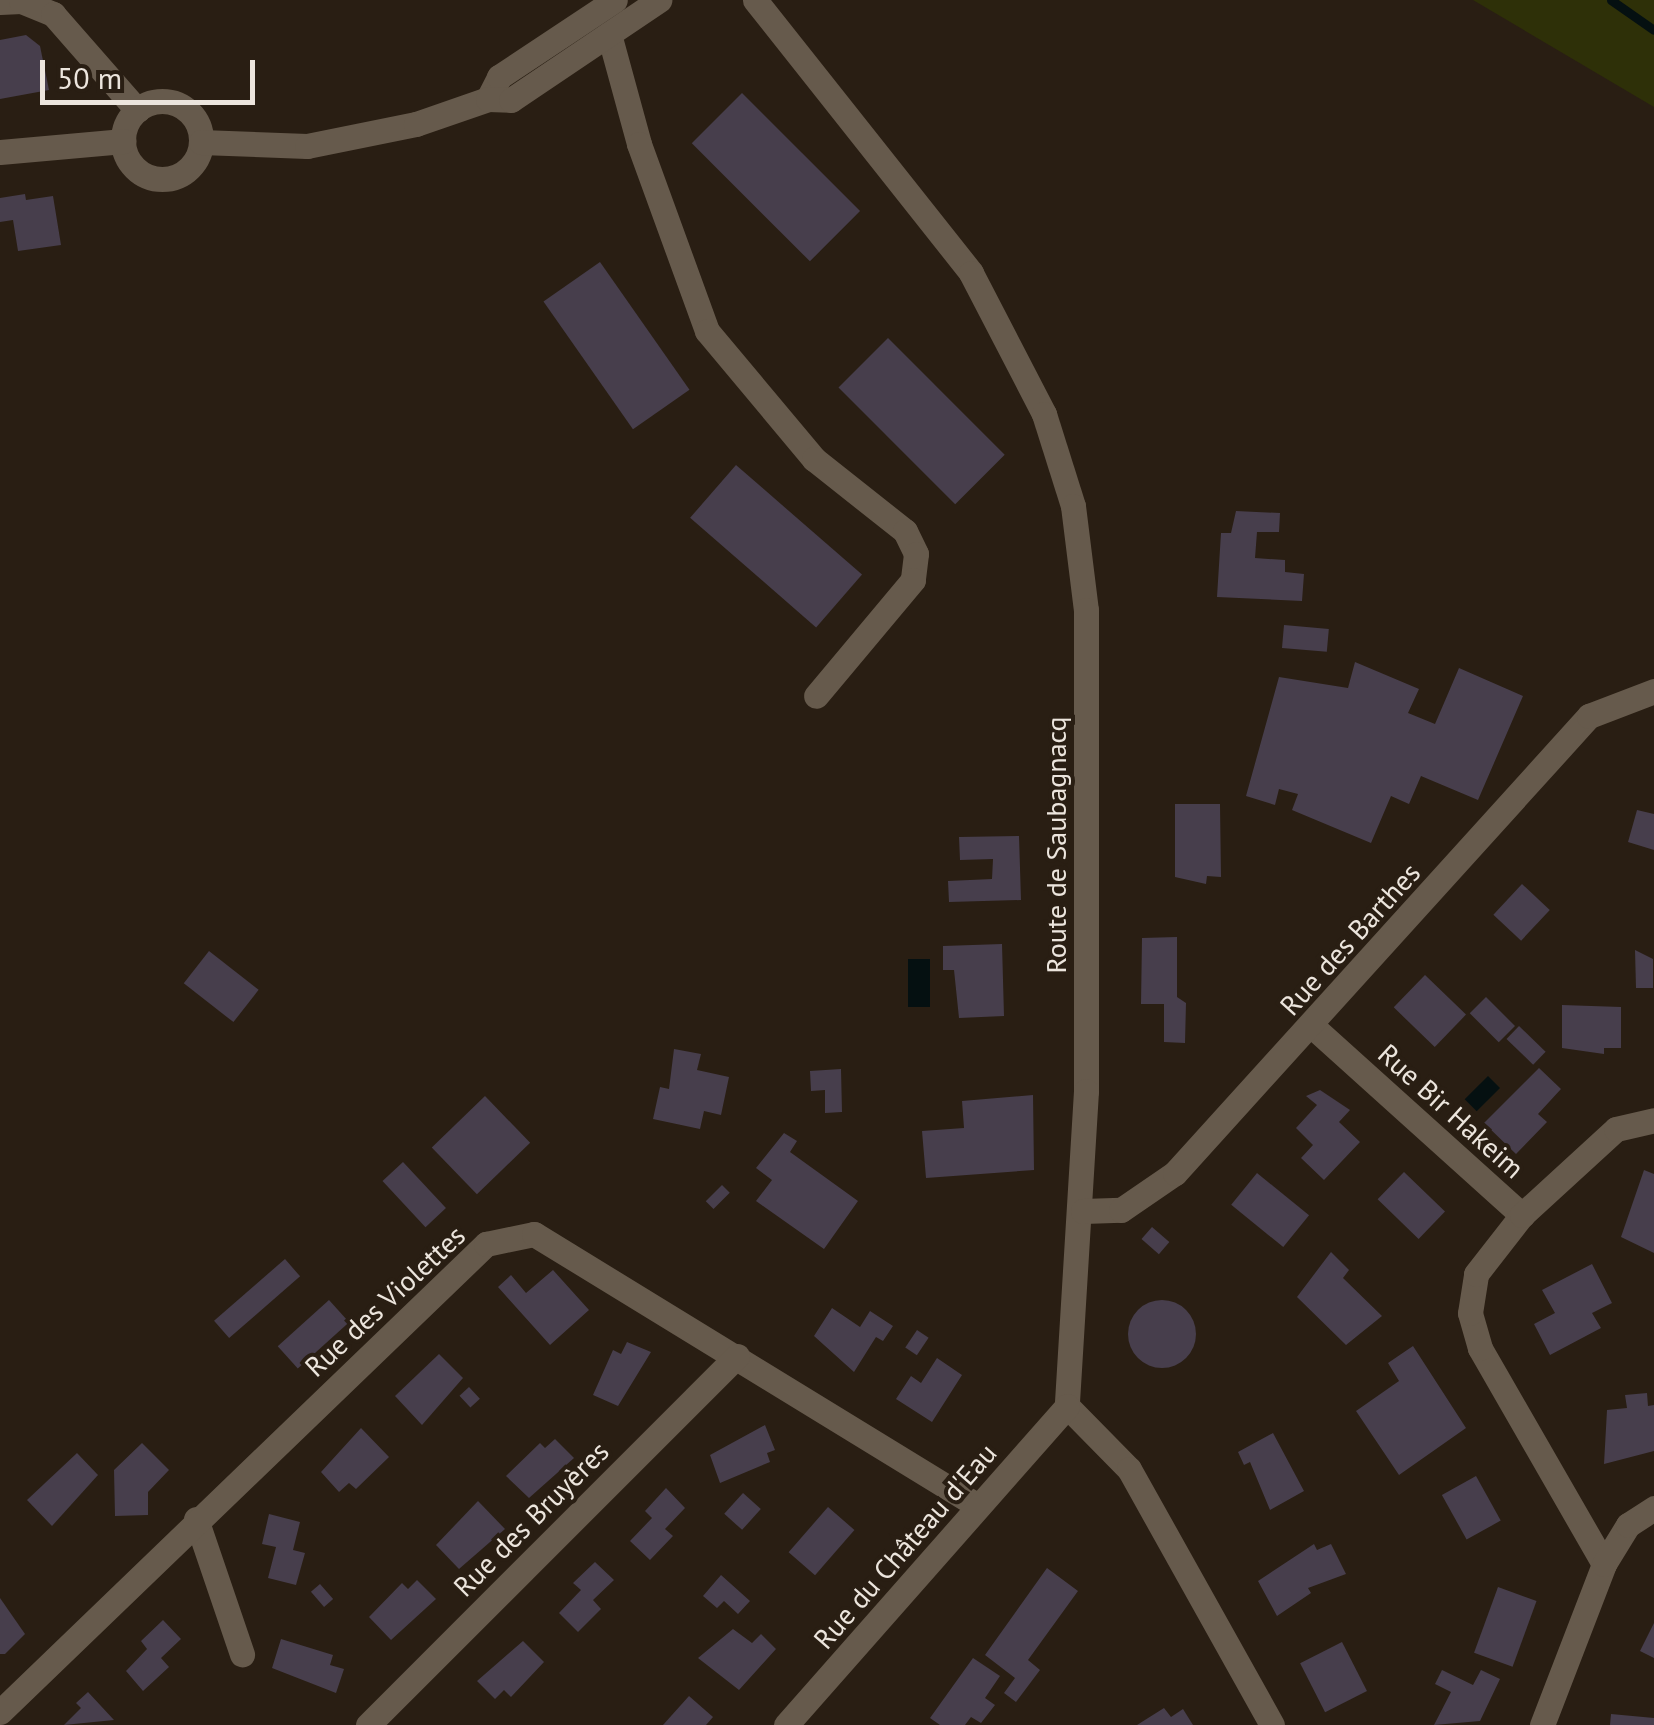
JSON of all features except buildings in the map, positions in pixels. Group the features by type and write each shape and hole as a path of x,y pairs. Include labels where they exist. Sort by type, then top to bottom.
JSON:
{"street":[{"path":"488,99 499,77 615,0"},
{"path":"201,142 307,146 416,124 488,99 511,100 660,0"},
{"name":"Route de Saubagnacq","path":"755,0 971,273 1044,414 1073,506 1086,610 1083,1211 1068,1406"},
{"path":"0,2 22,1 54,14 137,110"},
{"path":"608,34 638,144 707,331 814,459 905,531 916,554 913,580 816,696"},
{"path":"161,101 186,108 201,142 192,166 168,178 143,174 124,141 137,110 161,101"},
{"path":"0,152 124,141"},
{"name":"Rue des Barthes","path":"1083,1211 1122,1210 1175,1173 1312,1026 1588,716 1654,691"},
{"name":"Rue Bir Hakeim","path":"1312,1026 1522,1214 1476,1274 1470,1313 1480,1348 1604,1564"},
{"path":"1522,1214 1616,1129 1654,1120"},
{"name":"Rue des Violettes","path":"0,1712 196,1519 486,1244 534,1234 978,1506"},
{"name":"Rue des Bruyères","path":"368,1725 737,1356"},
{"path":"1068,1406 1129,1468 1272,1725"},
{"name":"Rue du Château d'Eau","path":"786,1725 929,1570 978,1506 1068,1406"},
{"path":"1542,1725 1604,1564 1628,1525 1654,1508"},
{"path":"196,1519 242,1654"}],"shaded area":[{"path":"1473,0 1654,0 1654,107 1566,55"},
{"path":"908,959 930,959 930,1007 908,1007"},
{"path":"1488,1076 1500,1088 1477,1111 1465,1099"}],"waterway":[{"path":"1611,0 1654,30"}]}
